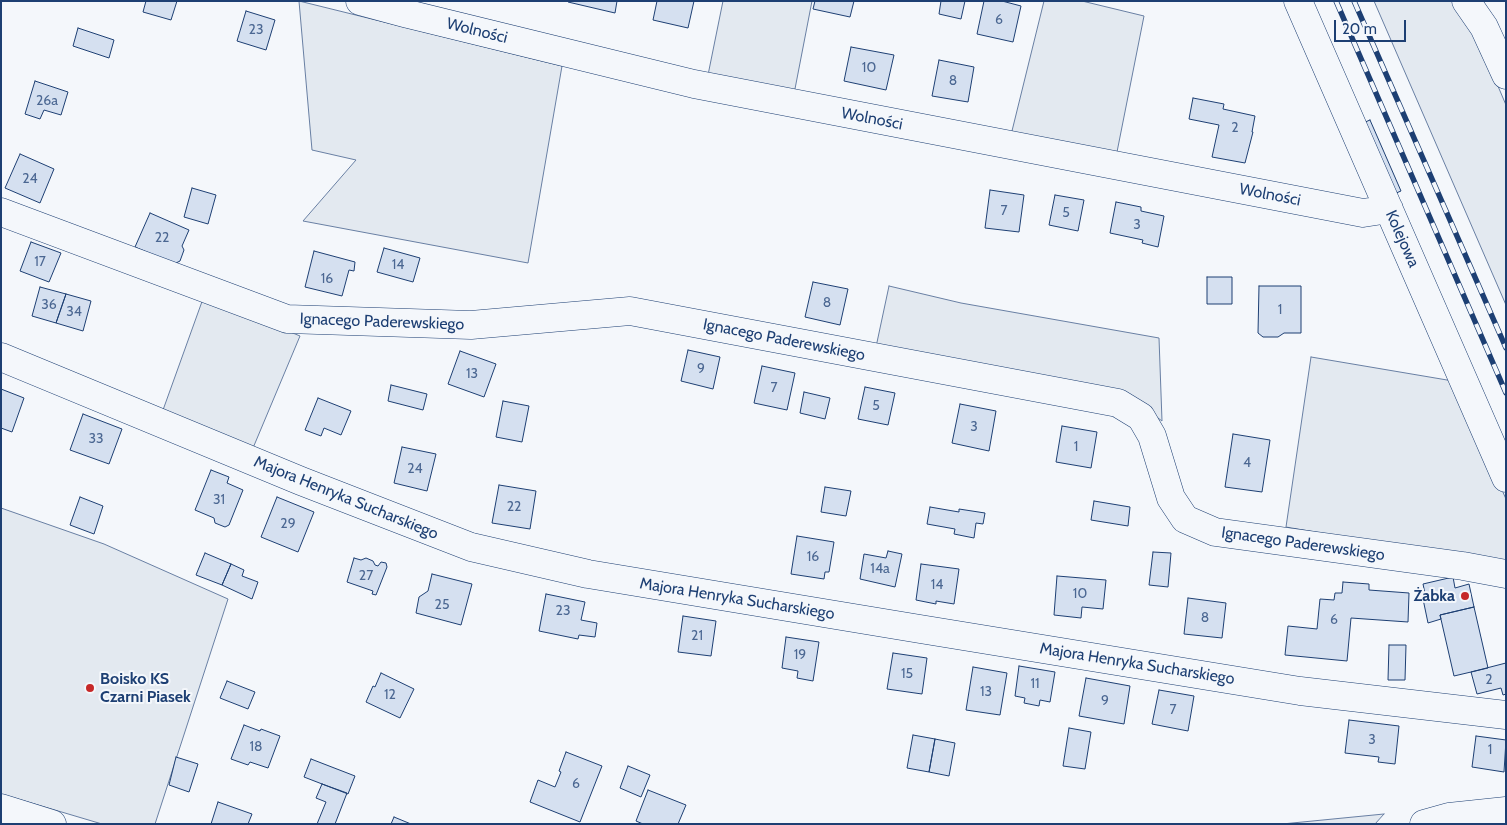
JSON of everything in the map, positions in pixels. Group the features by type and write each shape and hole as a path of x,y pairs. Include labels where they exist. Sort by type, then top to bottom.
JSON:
{"street":[{"name":"Wolności","path":"360,1 694,84 1363,213 1388,209"},
{"name":"Kolejowa","path":"1298,1 1506,478"},
{"path":"1466,1 1484,27 1506,75"},
{"name":"Ignacego Paderewskiego","path":"1,212 287,319 471,325 630,311 1118,403 1141,417 1152,436 1170,498 1185,518 1192,522 1215,532 1463,566 1506,574"},
{"name":"Majora Henryka Sucharskiego","path":"1,357 301,481 471,547 588,574 1300,691 1506,715"},
{"path":"1,808 52,824"},
{"path":"1424,824 1449,818 1506,811"}],"shaded area":[{"path":"299,1 562,66 528,263 303,221 356,160 312,150"},
{"path":"723,1 812,1 794,94 708,75"},
{"path":"1044,1 1082,1 1144,16 1116,157 1011,135"},
{"path":"1374,1 1473,1 1466,11 1506,105 1506,305"},
{"path":"889,286 961,303 1159,338 1162,421 1129,396 876,347"},
{"path":"204,296 300,336 253,448 163,410"},
{"path":"1311,357 1453,381 1506,499 1506,565 1286,527"},
{"name":"Boisko KS Czarni Piasek","path":"1,508 104,544 228,599 155,824 102,824 1,794"},
{"path":"1384,814 1375,824 1282,824"}],"building":[{"path":"146,1 177,1 171,20 143,12"},
{"path":"569,1 617,1 615,13"},
{"path":"657,1 694,1 688,28 653,20"},
{"path":"815,1 854,1 850,17 813,9"},
{"path":"941,1 965,1 961,19 939,14"},
{"path":"984,1 1002,1 1021,6 1013,42 977,34"},
{"path":"246,11 275,20 266,50 237,41"},
{"path":"78,28 114,40 109,58 73,46"},
{"path":"851,47 894,55 886,90 844,81"},
{"path":"939,60 974,67 968,102 932,96"},
{"path":"35,81 68,92 61,115 44,110 40,119 25,114"},
{"path":"1193,98 1224,104 1223,109 1255,116 1245,163 1212,157 1219,125 1189,119"},
{"path":"1370,120 1401,191 1389,196 1358,125"},
{"path":"20,154 54,169 40,203 5,188"},
{"path":"192,188 216,195 208,224 184,217"},
{"path":"990,190 1024,195 1019,232 985,228"},
{"path":"1055,195 1084,200 1078,231 1049,225"},
{"path":"1116,202 1141,207 1141,211 1164,216 1158,247 1142,243 1143,240 1110,233"},
{"path":"150,213 189,230 182,246 184,250 180,261 174,264 135,247"},
{"path":"31,242 61,253 49,282 20,271"},
{"path":"384,248 420,258 413,282 377,272"},
{"path":"314,251 355,262 354,271 349,270 342,296 305,287"},
{"path":"1207,277 1232,277 1232,304 1207,304"},
{"path":"813,282 848,289 840,325 805,317"},
{"path":"1259,286 1301,286 1301,333 1284,333 1278,337 1263,337 1258,333"},
{"path":"40,287 66,294 56,323 32,316"},
{"path":"66,294 91,301 83,331 56,323"},
{"path":"688,350 720,357 713,389 681,381"},
{"path":"460,351 496,364 484,397 448,384"},
{"path":"762,366 795,373 787,410 754,403"},
{"path":"391,385 427,394 423,410 388,401"},
{"path":"865,387 895,393 888,425 858,419"},
{"path":"1,389 24,398 12,432 1,428"},
{"path":"804,392 830,398 825,419 800,413"},
{"path":"318,398 351,411 341,435 324,428 321,436 305,430"},
{"path":"503,401 529,406 522,442 496,437"},
{"path":"960,404 996,411 989,451 952,443"},
{"path":"83,414 122,429 109,464 70,450"},
{"path":"1062,426 1097,432 1091,468 1056,462"},
{"path":"1233,434 1270,440 1262,492 1225,487"},
{"path":"402,447 436,454 427,491 394,483"},
{"path":"211,470 229,477 227,483 243,490 229,525 225,527 215,523 214,518 195,510"},
{"path":"499,485 536,491 530,529 492,523"},
{"path":"825,487 851,491 846,516 821,512"},
{"path":"80,497 103,506 94,534 70,525"},
{"path":"277,497 314,512 298,552 261,537"},
{"path":"1094,501 1130,507 1128,526 1091,520"},
{"path":"930,507 959,512 959,509 985,513 983,524 976,523 974,538 954,534 955,529 927,524"},
{"path":"797,536 834,542 829,572 825,572 824,579 791,574"},
{"path":"888,551 902,554 895,587 860,579 864,554 886,558"},
{"path":"1153,552 1171,553 1168,587 1149,585"},
{"path":"205,553 231,564 222,585 196,575"},
{"path":"354,558 361,560 366,558 378,566 381,562 386,563 387,567 376,595 372,594 373,591 347,582"},
{"path":"231,564 244,570 242,576 258,582 252,599 222,585"},
{"path":"921,564 959,569 954,604 936,601 936,604 916,600"},
{"path":"432,574 472,584 461,625 416,613 419,597 428,591"},
{"path":"1057,576 1106,580 1103,609 1082,607 1081,618 1054,615"},
{"path":"1453,577 1455,588 1469,584 1474,607 1440,615 1441,619 1428,623 1423,599 1426,598 1423,584"},
{"path":"1343,582 1369,584 1369,590 1409,593 1408,622 1351,618 1347,661 1285,655 1288,626 1317,629 1320,599 1334,600 1335,593 1342,593"},
{"path":"546,594 585,602 581,620 597,623 595,637 579,635 578,639 539,631"},
{"path":"1188,598 1226,603 1222,638 1184,634"},
{"path":"1474,607 1488,668 1454,676 1440,615"},
{"path":"683,616 716,621 711,656 678,652"},
{"path":"786,637 819,642 813,681 797,678 798,671 782,668"},
{"path":"1389,645 1406,645 1405,680 1388,680"},
{"path":"893,653 927,658 922,694 887,689"},
{"path":"1506,663 1506,694 1503,695 1501,688 1477,694 1471,672"},
{"path":"1019,666 1055,672 1050,702 1040,700 1039,706 1024,703 1025,698 1015,696"},
{"path":"973,667 1007,673 1000,715 966,710"},
{"path":"381,673 414,689 400,718 366,702"},
{"path":"1086,678 1130,686 1124,724 1079,716"},
{"path":"227,681 255,692 248,709 220,698"},
{"path":"1159,690 1194,696 1188,731 1152,724"},
{"path":"1349,720 1399,726 1395,764 1378,762 1379,757 1345,753"},
{"path":"244,725 280,736 268,768 250,762 248,765 231,759"},
{"path":"1069,728 1091,732 1085,769 1063,766"},
{"path":"913,735 935,739 929,772 907,768"},
{"path":"1476,736 1506,740 1504,772 1472,767"},
{"path":"935,739 955,743 949,776 929,772"},
{"path":"566,752 602,766 580,822 530,802 538,780 555,787"},
{"path":"176,757 198,764 189,792 169,785"},
{"path":"311,759 355,776 348,794 304,777"},
{"path":"628,766 650,775 641,797 620,788"},
{"path":"322,784 347,793 335,824 317,824 326,802 316,798"},
{"path":"648,790 686,805 678,824 643,824 636,821"},
{"path":"218,802 252,814 248,824 211,824"},
{"path":"394,817 411,824 391,824"}],"railway":[{"path":"1336,1 1506,393"},
{"path":"1354,1 1506,348"}],"place":[{"name":"Żabka","path":"1465,596"},
{"name":"Boisko KS Czarni Piasek","path":"90,688"}]}
